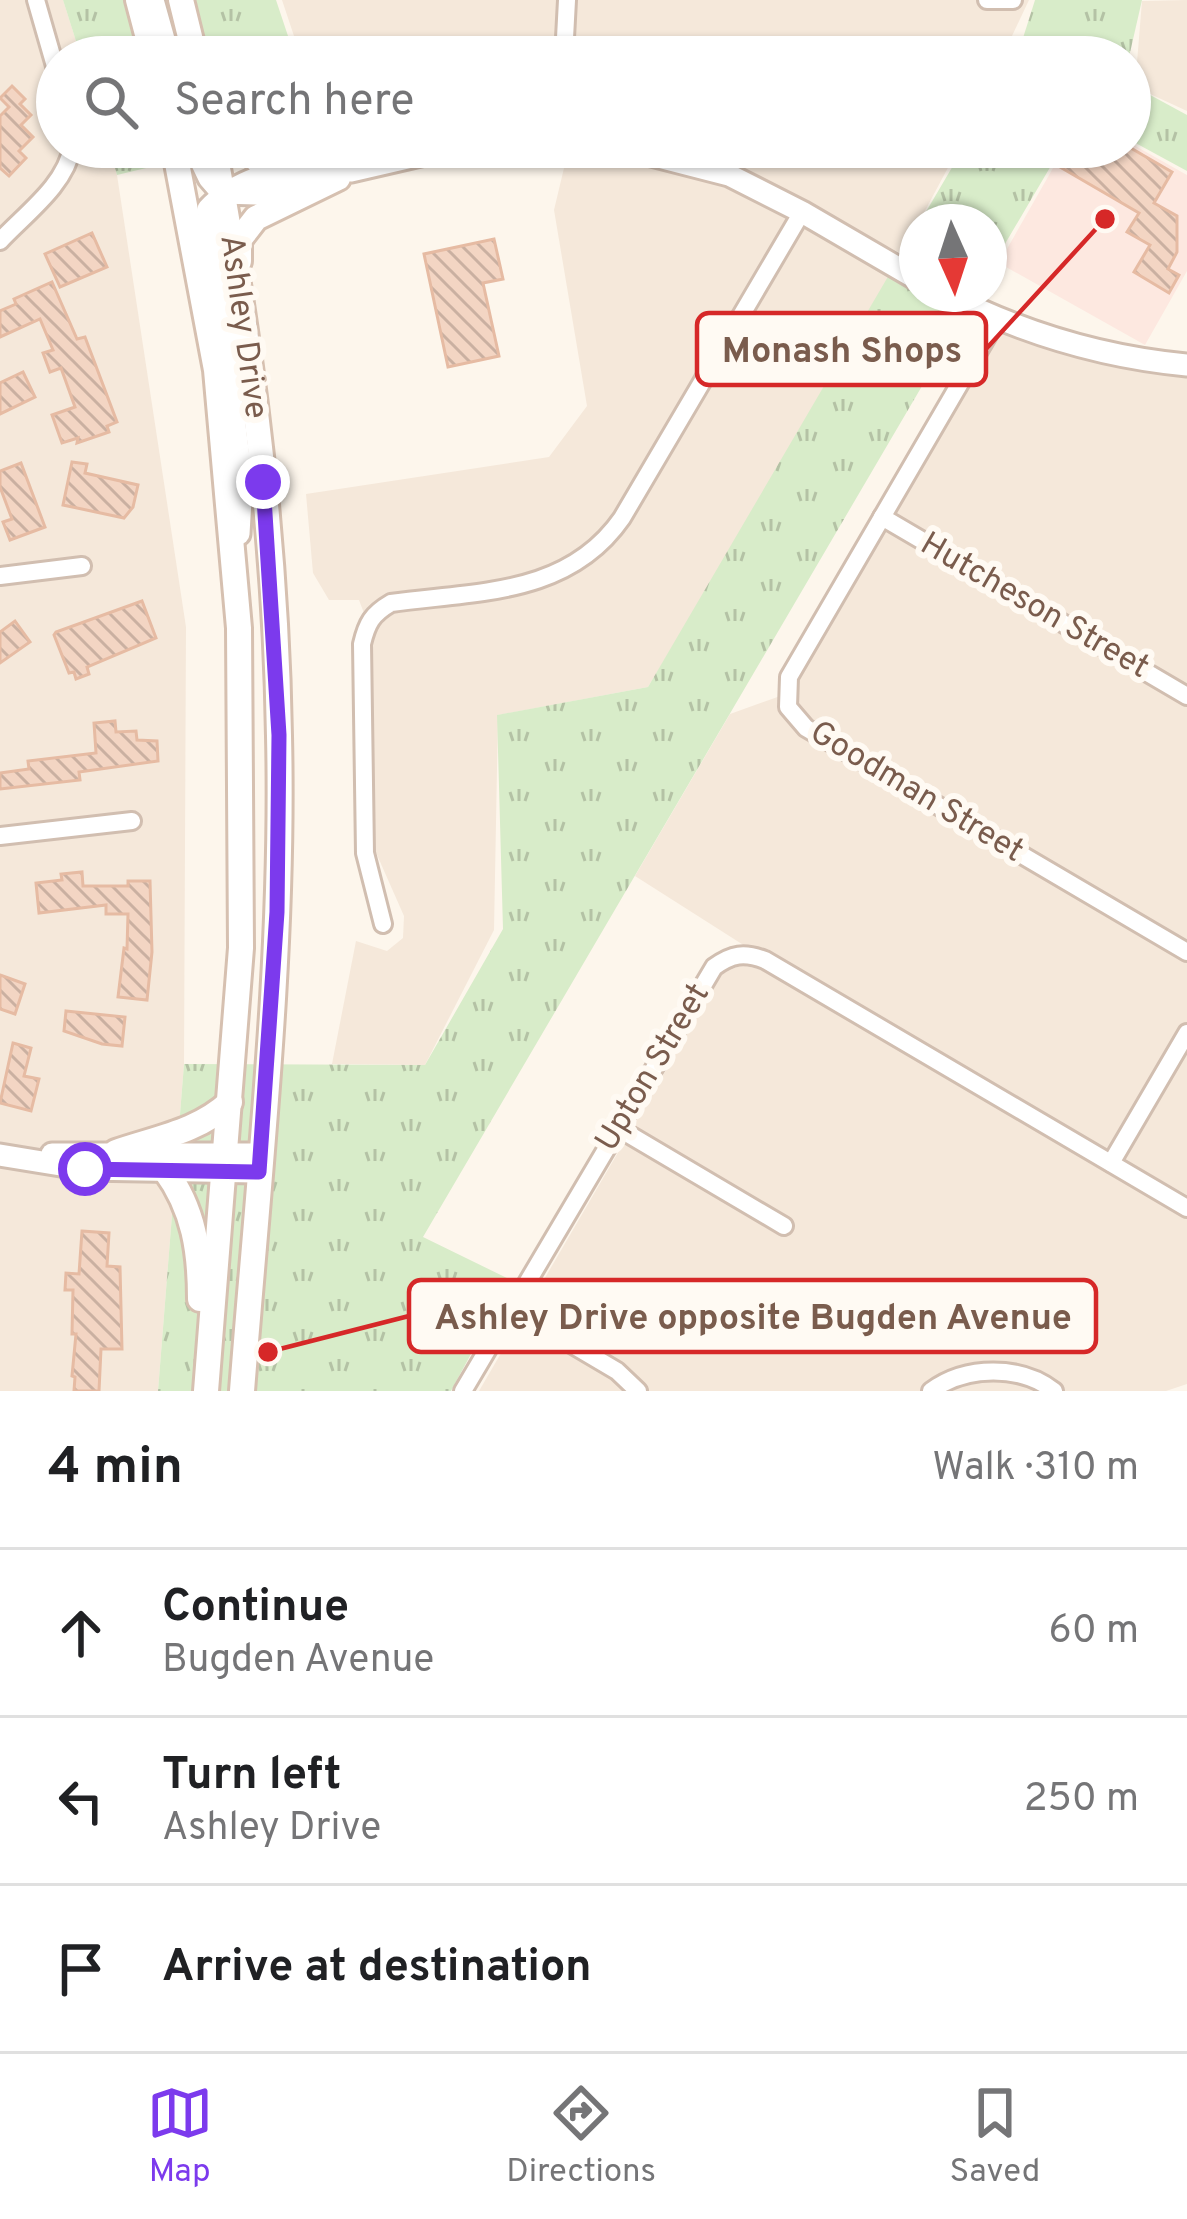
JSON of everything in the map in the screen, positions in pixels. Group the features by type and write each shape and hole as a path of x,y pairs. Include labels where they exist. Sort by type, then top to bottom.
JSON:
{"main road":[{"path":"138,0 147,36"},
{"path":"181,0 190,36"},
{"name":"Ashley Drive","path":"179,168 216,370 236,579 243,836 241,948 206,1391"},
{"name":"Ashley Drive","path":"218,168 240,294 263,482 279,735 277,912 242,1391"},
{"path":"298,168 307,169"},
{"path":"240,294 238,240 256,218 349,172"},
{"path":"116,1152 206,1122 230,1102"},
{"path":"165,1170 181,1192 197,1244 197,1391"}],"street":[{"path":"35,0 46,36"},
{"path":"153,0 163,36"},
{"path":"565,36 567,0"},
{"path":"987,0 1012,0"},
{"path":"0,241 66,168"},
{"path":"203,168 222,193 257,194 366,168"},
{"path":"236,579 242,482 208,209 222,193 254,179 312,168"},
{"path":"343,168 349,172"},
{"path":"702,168 729,175 802,212 899,269"},
{"path":"383,923 365,853 362,644 368,623 375,612 392,603 551,578 591,554 622,518 802,212"},
{"path":"985,312 1055,340 1113,355 1187,365"},
{"name":"Goodman Street","path":"998,318 789,677 785,695 797,722 1187,952"},
{"name":"Hutcheson Street","path":"882,517 1187,696"},
{"path":"0,576 82,566"},
{"path":"0,836 132,821"},
{"name":"Upton Street","path":"463,1391 714,968 734,955 765,959 1187,1208"},
{"path":"1111,1163 1187,1033"},
{"path":"618,1129 784,1226"},
{"path":"11,1156 116,1152 259,1163"},
{"path":"11,1156 85,1169 165,1170 225,1162"},
{"path":"512,1309 617,1371 638,1391"},
{"path":"932,1391 967,1375 994,1372 1033,1377 1054,1391"}],"shaded area":[{"path":"0,0 63,0 74,36 36,36 36,168 115,168 186,627 184,1064 158,1391 0,1391"},
{"path":"282,0 1029,0 1012,36 294,36"},
{"path":"1187,0 1187,111 1151,94 1151,36 1139,36 1142,1"},
{"path":"1151,155 1187,175 1187,271 1145,345 1007,267 1007,249 1053,168 1151,168"},
{"path":"564,168 703,168 717,172 899,268 648,687 498,715 494,930 425,1065 332,1064 356,941 387,951 403,938 404,916 370,839 373,637 359,600 329,600 313,573 306,494 549,457 587,406 554,210"},
{"path":"739,168 948,168 929,204 899,204 899,252"},
{"path":"992,330 1070,356 1187,377 1187,1195 745,946 635,876 730,714 786,694"},
{"path":"741,965 768,971 1187,1210 1187,1384 1166,1391 479,1391 722,974"}],"green space":[{"path":"63,0 276,0 288,36 74,36"},
{"path":"1035,0 1142,0 1134,36 1024,36"},
{"path":"1151,95 1187,115 1187,171 1151,151"},
{"path":"115,168 146,168 117,175"},
{"path":"952,168 1050,168 1007,240 1007,204 931,204"},
{"path":"899,258 899,312 965,312 423,1237 511,1280 451,1391 158,1391 184,1064 425,1065 503,929 497,715 648,687"}],"building":[{"path":"12,86 25,99 20,104 31,115 21,125 33,137 19,151 26,158 9,176 0,168 0,116 9,107 0,98"},
{"path":"1151,160 1172,172 1154,203 1177,216 1177,252 1168,269 1179,275 1169,293 1134,272 1150,245 1127,232 1139,213 1062,168 1151,168"},
{"path":"92,233 107,267 60,287 45,254"},
{"path":"494,239 503,279 483,283 499,356 448,367 424,254"},
{"path":"52,282 77,339 85,337 117,422 107,426 109,432 77,443 78,438 62,443 52,415 75,407 61,368 50,372 43,353 53,350 40,319 0,337 0,311 16,304 14,299"},
{"path":"23,372 35,397 0,414 0,383"},
{"path":"72,462 87,464 85,473 138,485 133,507 124,518 63,505"},
{"path":"21,463 45,527 10,540 3,522 12,519 0,487 0,471"},
{"path":"142,601 156,638 87,667 89,674 76,679 74,672 69,673 56,632"},
{"path":"15,621 30,642 0,663 0,632"},
{"path":"115,721 116,732 136,731 137,740 157,741 158,761 79,772 80,780 0,789 0,773 29,769 28,761 96,753 94,723"},
{"path":"82,872 83,886 150,881 152,952 147,1000 118,997 128,914 106,914 106,905 39,913 36,883"},
{"path":"0,975 25,984 15,1014 0,1009"},
{"path":"66,1011 125,1017 122,1046 64,1031"},
{"path":"13,1043 31,1048 24,1076 39,1079 31,1111 0,1103"},
{"path":"82,1231 109,1233 107,1266 120,1267 122,1349 101,1349 99,1391 74,1391 72,1376 76,1334 72,1334 73,1290 65,1290 66,1273 79,1274"}],"place":[{"name":"Monash Shops","path":"1105,219"},
{"name":"Ashley Drive opposite Bugden Avenue","path":"268,1352"}],"route":[{"path":"85,1169 259,1172 277,912 279,735 263,482"}]}
